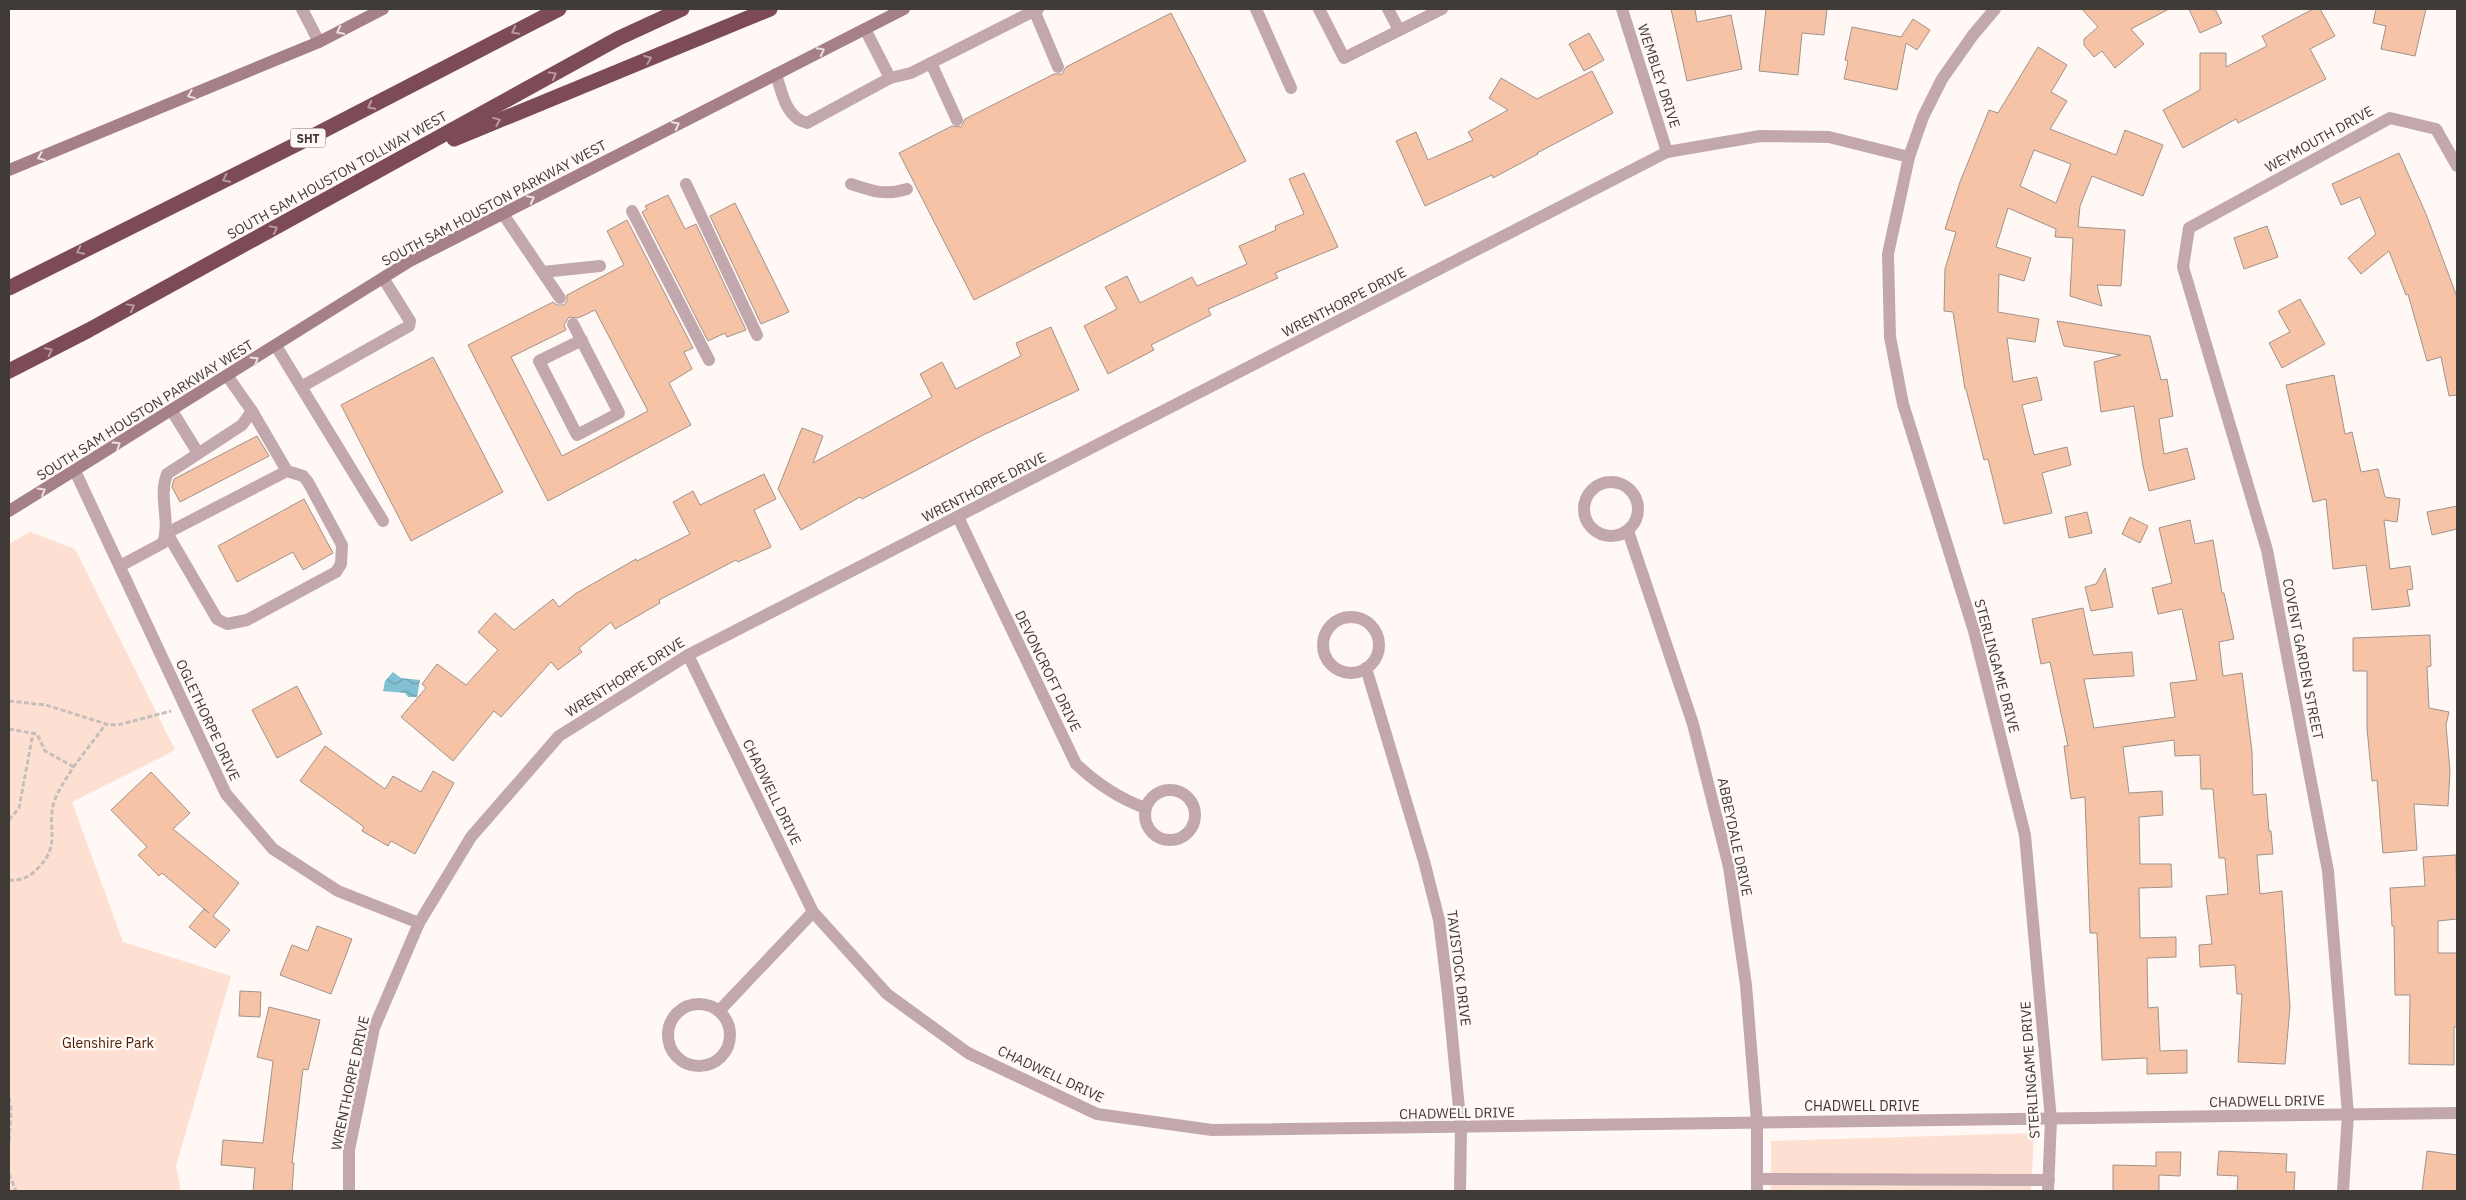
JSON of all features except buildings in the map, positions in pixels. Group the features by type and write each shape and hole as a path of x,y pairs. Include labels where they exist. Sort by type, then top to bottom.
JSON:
{"highway":[{"name":"SHT","path":"9,288 313,136 559,9"},
{"name":"SOUTH SAM HOUSTON TOLLWAY WEST","path":"9,371 89,330 619,38 682,9"},
{"path":"388,166 770,9"}],"main road":[{"path":"9,170 319,42 384,9"},
{"name":"SOUTH SAM HOUSTON PARKWAY WEST","path":"9,511 228,377 410,261 904,9"}],"street":[{"path":"302,9 319,42"},
{"path":"1256,9 1291,88"},
{"path":"1319,9 1344,58 1442,9"},
{"path":"1388,9 1400,30"},
{"name":"WEMBLEY DRIVE","path":"1622,9 1667,152"},
{"name":"STERLINGAME DRIVE","path":"1995,9 1973,35 1942,78 1923,117 1909,157 1888,254 1890,337 1903,404 1974,631 2025,835 2052,1120 2049,1186"},
{"path":"776,74 790,114 799,121 807,123 890,78 911,73 1036,10 1058,67"},
{"path":"865,29 890,78"},
{"path":"931,63 957,120"},
{"name":"WEYMOUTH DRIVE","path":"2263,187 2390,118 2436,129 2457,166"},
{"name":"WRENTHORPE DRIVE","path":"349,1191 349,1150 374,1028 419,923 471,837 558,736 688,655 1667,152 1760,136 1829,137 1909,157"},
{"path":"686,184 756,335"},
{"path":"851,184 877,192 892,194 907,189"},
{"name":"COVENT GARDEN STREET","path":"2263,187 2189,228 2183,268 2267,550 2328,871 2348,1114 2343,1191"},
{"path":"632,211 709,360"},
{"path":"503,214 560,298"},
{"path":"543,272 600,266"},
{"path":"301,387 409,326 410,321 383,278"},
{"path":"574,324 619,413 577,435 540,361 582,340"},
{"path":"276,346 383,521"},
{"path":"228,377 252,411 287,471 303,476 308,482 342,545 341,564 336,572 247,620 227,624 217,619 167,533 162,497 167,474 242,425 252,411"},
{"path":"172,411 198,453"},
{"name":"OGLETHORPE DRIVE","path":"75,471 226,794 273,849 338,891 419,923"},
{"path":"120,566 163,543 167,533 287,471"},
{"path":"1607,482 1616,482 1631,491 1636,498 1638,516 1628,531 1620,536 1611,537 1593,531 1584,516 1583,507 1591,490 1607,482"},
{"name":"DEVONCROFT DRIVE","path":"958,517 1076,764 1097,783 1124,800 1145,808"},
{"name":"ABBEYDALE DRIVE","path":"1628,531 1693,724 1729,867 1746,985 1757,1122 1757,1185"},
{"path":"1357,617 1373,626 1377,635 1378,653 1366,668 1358,672 1340,671 1326,659 1323,650 1326,632 1338,619 1357,617"},
{"name":"CHADWELL DRIVE","path":"688,655 813,912 887,994 968,1053 1097,1114 1212,1130 2457,1113"},
{"name":"TAVISTOCK DRIVE","path":"1366,668 1424,861 1439,920 1461,1128 1460,1191"},
{"path":"1171,789 1179,791 1192,802 1195,820 1187,834 1172,840 1164,840 1150,832 1146,824 1145,808 1155,794 1171,789"},
{"path":"719,1011 813,912"},
{"path":"690,1005 710,1006 719,1011 729,1029 730,1039 726,1050 710,1064 690,1065 680,1060 673,1053 667,1034 674,1016 681,1009 690,1005"},
{"path":"1757,1185 2049,1186"}],"path":[{"path":"9,701 46,705 118,726 186,707"},
{"path":"9,880 16,881 30,876 42,865 50,852 55,799 74,767 106,724"},
{"path":"9,729 37,734 45,751 74,767"},
{"path":"9,820 19,808 33,733"},
{"path":"9,1098 9,1144"},
{"path":"9,1174 16,1191"}],"green space":[{"name":"Glenshire Park","path":"30,532 75,549 175,750 72,802 123,942 231,976 176,1166 181,1191 9,1191 9,544"},
{"path":"2034,1133 2031,1191 1771,1191 1771,1141"}],"water":[{"path":"393,672 401,678 420,680 417,697 408,697 405,693 383,691 385,681"}]}
